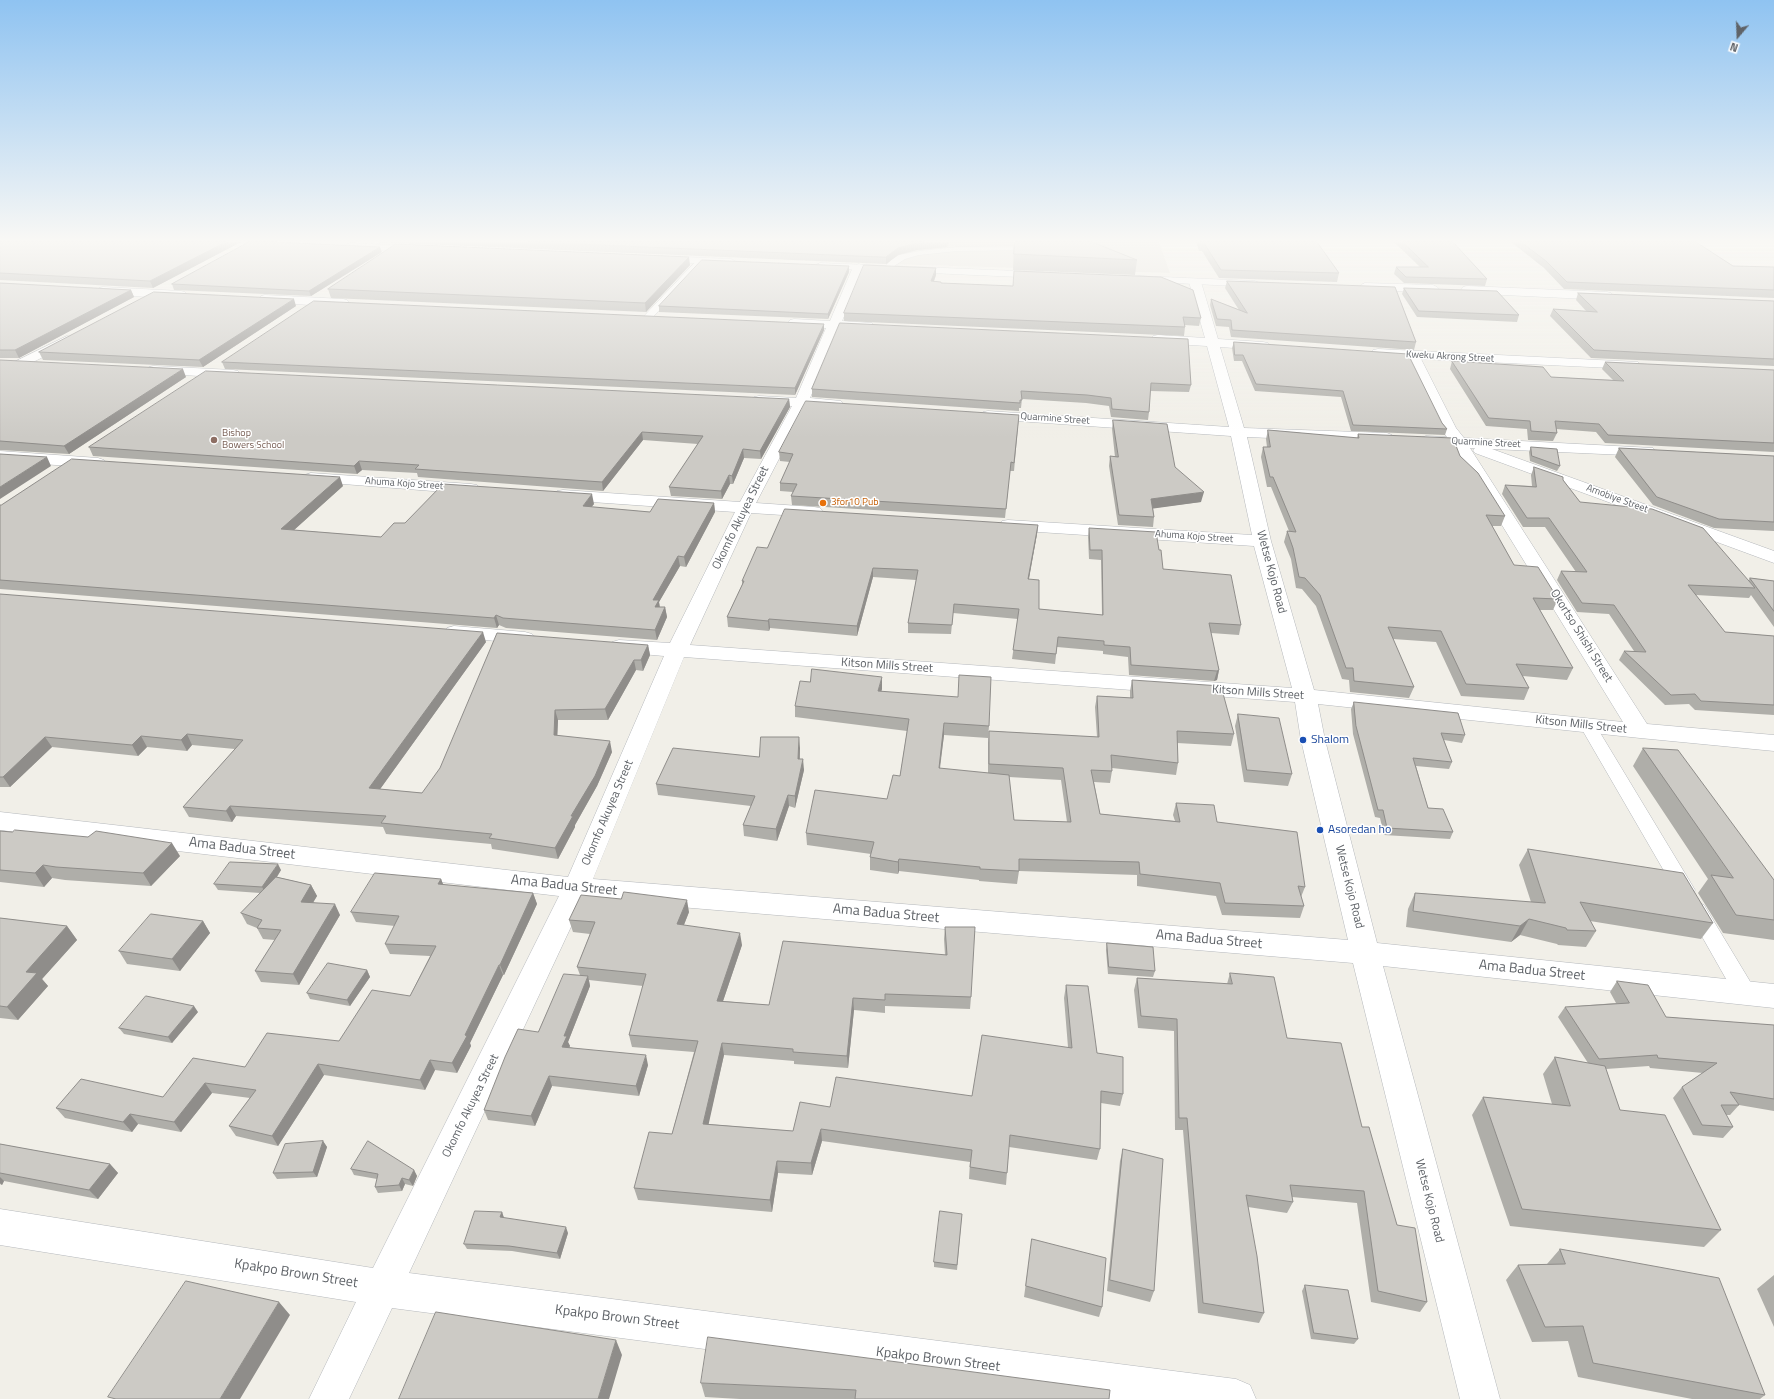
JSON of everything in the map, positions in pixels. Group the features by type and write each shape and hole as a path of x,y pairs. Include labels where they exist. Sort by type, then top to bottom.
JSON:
{"street":[{"path":"296,314 307,307"},
{"name":"Okomfo Akuyea Street","path":"329,1399 384,1288 576,888 677,650 744,508 801,402 842,307"},
{"name":"Wetse Kojo Road","path":"1203,307 1214,342 1238,432 1262,541 1305,696 1313,740 1365,953 1480,1399"},
{"path":"632,316 664,318"},
{"path":"780,322 881,327"},
{"path":"0,374 74,336"},
{"path":"1142,338 1273,346"},
{"name":"Kweku Akrong Street","path":"1365,352 1648,366"},
{"name":"Okortso Shishi Street","path":"1412,355 1449,429 1459,442 1640,731"},
{"path":"188,385 226,360"},
{"path":"0,363 51,365"},
{"path":"137,369 247,374"},
{"path":"745,399 848,405"},
{"name":"Quarmine Street","path":"976,414 1238,432 1663,452"},
{"name":"Amobiye Street","path":"1459,442 1774,557"},
{"path":"53,474 92,449"},
{"path":"0,456 113,464"},
{"name":"Ahuma Kojo Street","path":"294,477 484,490"},
{"path":"547,494 832,514"},
{"name":"Ahuma Kojo Street","path":"991,524 1262,541"},
{"path":"438,631 542,639"},
{"name":"Kitson Mills Street","path":"598,644 1305,696 1588,726 1774,743"},
{"name":"Ama Badua Street","path":"0,821 576,888 1365,953 1774,996"},
{"name":"Kpakpo Brown Street","path":"0,1227 384,1288 1236,1399"}],"lane":[{"path":"648,317 657,307"},
{"path":"1588,726 1746,994"}],"building":[{"path":"0,307 98,307 15,350 0,350"},
{"path":"125,307 281,307 199,360 39,352"},
{"path":"305,307 453,307 824,324 795,388 222,362"},
{"path":"686,307 831,307 828,314"},
{"path":"846,307 1198,307 1201,318 1183,317 1185,327 844,313"},
{"path":"1213,307 1232,307 1247,313 1243,307 1403,307 1416,342 1232,330 1231,320 1217,319"},
{"path":"1417,307 1512,307 1519,315 1419,311"},
{"path":"1592,307 1774,307 1774,359 1594,350 1553,309 1597,312"},
{"path":"840,323 1188,339 1191,385 1151,383 1149,412 1112,409 1111,398 1087,395 1021,391 1022,400 1020,400 1020,403 812,389"},
{"path":"1234,342 1408,354 1442,423 1447,429 1353,425 1343,391 1256,384 1243,355 1235,355"},
{"path":"0,360 183,369 64,446 0,441"},
{"path":"1452,361 1543,367 1551,377 1624,381 1605,362 1774,370 1774,443 1608,435 1599,424 1555,421 1557,433 1531,431 1530,421 1489,418"},
{"path":"206,371 789,399 760,451 743,449 732,476 729,475 721,491 669,487 703,436 642,432 602,482 415,469 419,465 359,461 354,466 89,447"},
{"path":"806,401 1019,415 1014,463 1011,462 1006,509 791,496 797,484 780,483 793,454 779,452"},
{"path":"1113,420 1167,424 1175,467 1204,492 1151,499 1154,517 1119,515 1110,456 1118,457"},
{"path":"1268,430 1359,438 1358,434 1453,438 1460,456 1478,473 1505,516 1486,515 1514,565 1538,567 1558,599 1533,598 1573,668 1516,664 1529,688 1466,684 1441,631 1388,627 1414,687 1354,681 1353,668 1346,668 1320,595 1305,578 1299,577 1293,548 1287,531 1296,532 1273,477 1270,477 1263,447 1270,447"},
{"path":"1531,447 1557,449 1560,466 1532,456"},
{"path":"1619,448 1774,456 1774,522 1719,519 1657,497"},
{"path":"0,454 47,457 0,487"},
{"path":"72,459 340,477 281,529 381,537 394,523 405,523 443,484 592,494 583,506 650,512 658,499 714,503 684,557 678,556 653,600 659,600 655,607 665,607 655,630 503,618 496,615 494,618 0,580 0,505"},
{"path":"1534,467 1563,477 1563,480 1580,502 1652,509 1703,528 1755,588 1688,585 1725,632 1774,636 1774,705 1701,701 1695,694 1671,695 1624,651 1646,652 1614,605 1582,603 1561,571 1587,572 1549,518 1527,518 1505,485 1536,487"},
{"path":"785,509 1038,525 1028,579 1039,580 1039,609 1103,615 1102,550 1090,550 1089,528 1156,532 1159,550 1161,550 1163,569 1231,575 1241,625 1209,623 1219,670 1217,671 1131,665 1130,647 1104,645 1104,641 1058,637 1056,654 1013,650 1019,609 954,604 952,625 908,623 918,570 873,568 857,626 727,617 744,581 742,581 757,547 767,548"},
{"path":"1750,578 1774,581 1774,611"},
{"path":"0,594 483,632 369,788 422,793 440,768 497,633 648,645 641,660 634,660 605,709 555,710 554,735 610,741 595,776 571,816 573,816 555,848 489,838 492,834 381,823 386,816 230,806 226,811 183,807 243,740 187,734 181,740 141,736 132,745 45,737 3,777 0,777"},
{"path":"812,669 882,677 878,691 958,697 959,675 991,677 989,726 944,723 939,768 1009,775 1014,820 1071,822 1063,768 989,764 989,731 1099,737 1097,696 1133,698 1132,680 1221,686 1234,734 1177,731 1178,763 1111,755 1112,771 1091,770 1100,814 1180,822 1176,803 1214,805 1217,822 1297,832 1305,887 1298,886 1304,906 1225,903 1220,883 1140,874 1139,862 1019,859 1019,871 980,869 980,867 899,859 898,862 870,857 874,842 806,833 815,790 887,799 893,775 900,776 909,719 795,706 800,681 810,682"},
{"path":"1354,702 1458,713 1465,735 1441,733 1452,762 1413,758 1428,808 1443,809 1453,832 1387,828 1383,810 1378,810 1356,726"},
{"path":"1238,714 1279,718 1292,774 1247,770"},
{"path":"761,737 799,737 798,759 803,759 795,796 788,795 776,829 743,825 755,796 656,784 673,748 759,757"},
{"path":"1643,748 1678,750 1774,880 1774,920 1736,915 1711,875 1733,878"},
{"path":"15,830 88,837 96,831 172,843 143,873 43,865 35,873 0,870 0,831 12,832"},
{"path":"1528,849 1683,873 1713,923 1580,902 1596,931 1567,930 1566,928 1529,919 1520,926 1413,911 1415,893 1545,903"},
{"path":"230,862 278,864 262,887 214,884"},
{"path":"375,873 441,879 438,884 533,893 500,965 465,1035 467,1036 452,1063 430,1060 420,1080 318,1064 272,1136 229,1126 256,1090 205,1083 174,1122 130,1114 123,1122 56,1108 81,1079 163,1097 193,1058 245,1067 267,1033 339,1041 372,990 410,996 436,946 385,944 399,916 351,912"},
{"path":"276,877 311,885 301,902 335,904 293,974 255,971 281,930 257,928 262,920 241,913"},
{"path":"624,892 687,900 677,924 740,933 717,1001 769,1005 783,941 947,955 945,927 975,927 971,997 885,994 885,1000 853,998 847,1056 793,1052 793,1049 722,1043 703,1124 793,1131 800,1102 830,1107 836,1077 972,1096 982,1035 1072,1048 1066,985 1088,986 1097,1053 1123,1057 1123,1094 1101,1091 1100,1149 1010,1135 1007,1173 970,1167 972,1150 821,1129 811,1163 777,1161 770,1200 634,1188 649,1132 672,1134 698,1041 629,1035 646,974 577,967 595,922 569,920 581,895 621,899"},
{"path":"151,914 203,921 172,959 119,951"},
{"path":"0,918 67,926 26,972 37,973 7,1007 0,1006"},
{"path":"1107,943 1153,947 1155,971 1109,967"},
{"path":"328,963 367,970 347,1000 307,993"},
{"path":"1230,973 1274,977 1287,1038 1341,1043 1362,1127 1369,1127 1397,1225 1415,1228 1427,1302 1378,1291 1364,1191 1290,1185 1293,1202 1246,1195 1257,1256 1264,1313 1203,1303 1187,1118 1179,1118 1177,1019 1141,1016 1137,978 1232,984"},
{"path":"564,974 588,976 564,1036 567,1036 562,1047 646,1055 636,1086 549,1076 531,1116 484,1110 518,1029 538,1032"},
{"path":"1617,981 1648,985 1666,1017 1774,1025 1774,1099 1730,1092 1739,1105 1721,1105 1733,1127 1702,1125 1682,1087 1717,1063 1658,1058 1657,1055 1599,1059 1565,1007 1629,1003"},
{"path":"146,996 194,1006 168,1037 119,1028"},
{"path":"1555,1057 1605,1066 1620,1110 1665,1115 1721,1230 1522,1209 1483,1097 1570,1106"},
{"path":"323,1141 313,1172 273,1173 285,1144"},
{"path":"368,1141 414,1170 409,1180 402,1178 399,1185 375,1187 378,1174 351,1169"},
{"path":"0,1144 110,1164 89,1190 0,1173"},
{"path":"1123,1149 1163,1159 1154,1291 1110,1280"},
{"path":"475,1211 502,1212 500,1217 566,1227 557,1253 509,1246 464,1244"},
{"path":"940,1211 962,1214 957,1265 934,1262"},
{"path":"1032,1239 1106,1258 1102,1307 1026,1286"},
{"path":"1560,1249 1719,1278 1765,1395 1593,1363 1583,1326 1545,1327 1518,1265 1565,1264"},
{"path":"186,1281 279,1302 220,1399 116,1399 108,1397"},
{"path":"1305,1285 1348,1290 1358,1339 1314,1333"},
{"path":"436,1312 616,1340 598,1399 399,1399"},
{"path":"708,1337 1110,1390 1109,1399 855,1399 856,1390 701,1383"}],"place":[{"name":"Bishop Bowers School","path":"214,440"},
{"name":"3for10 Pub","path":"823,503"},
{"name":"Shalom","path":"1303,740"},
{"name":"Asoredan ho","path":"1320,830"}]}
